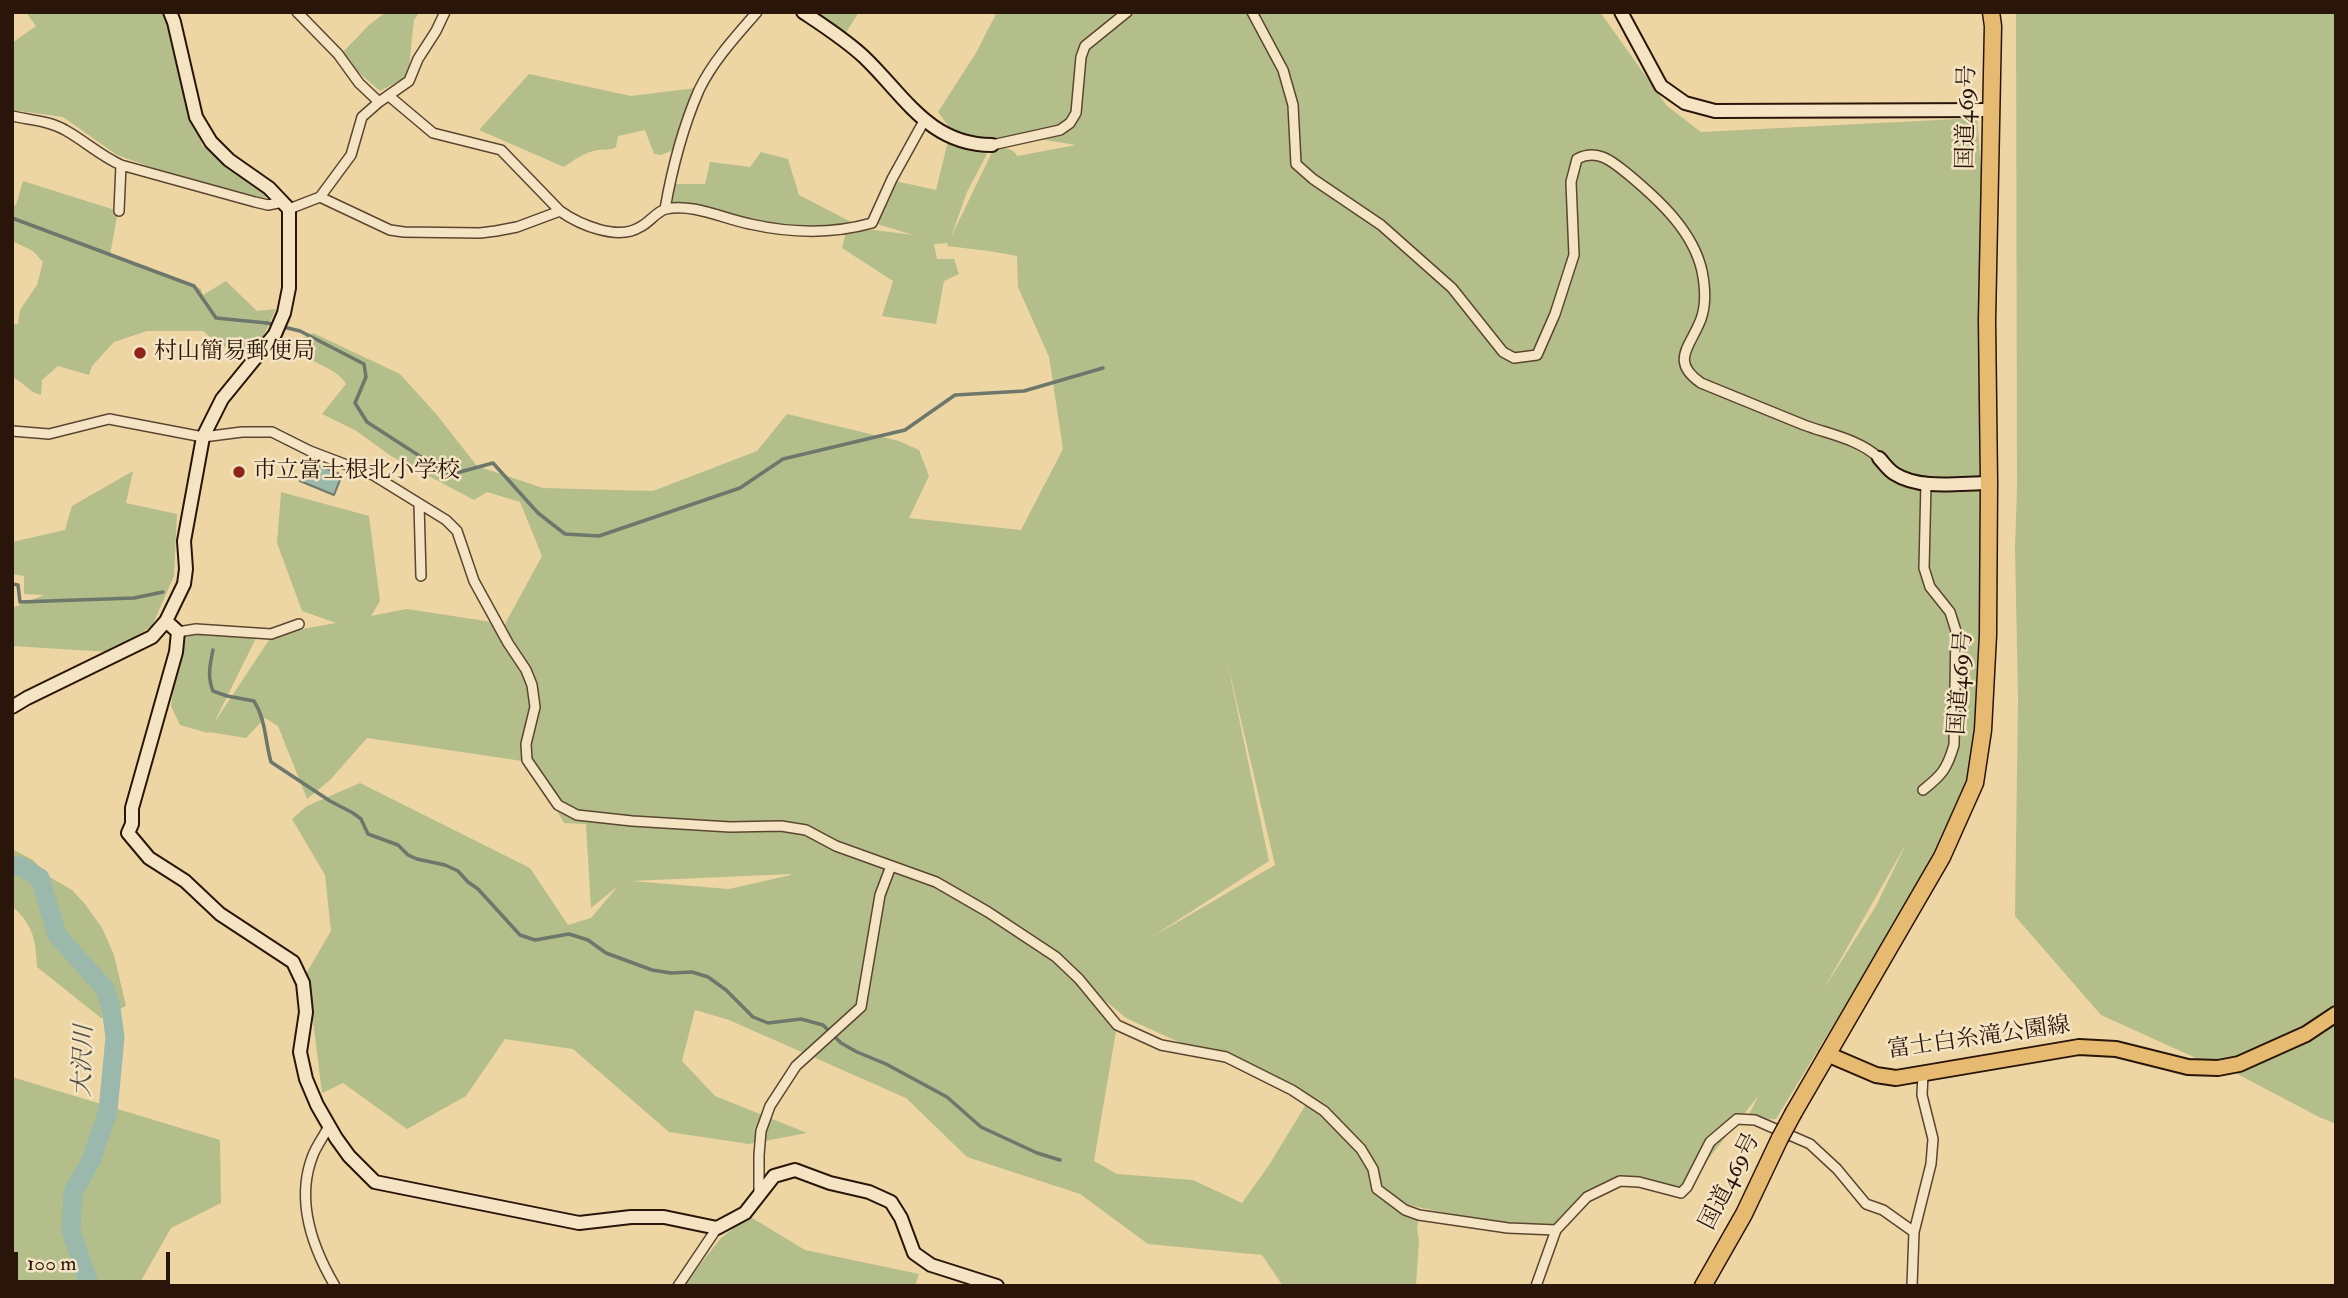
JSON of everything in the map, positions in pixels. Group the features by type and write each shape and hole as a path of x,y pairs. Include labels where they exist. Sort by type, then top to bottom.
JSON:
{"highway":[{"name":"国道469号","path":"1703,1286 1744,1214 1794,1112 1942,857 1975,783 1983,730 1988,635 1987,320 1993,26 1991,12"}],"main road":[{"name":"富士白糸滝公園線","path":"1827,1054 1876,1074 1896,1078 2079,1047 2116,1049 2188,1067 2218,1068 2239,1064 2306,1034 2336,1014"}],"street":[{"path":"12,707 152,637 166,621 184,584 184,541 203,438 222,399 275,334 284,313 289,288 286,206 269,188 229,160 211,142 196,117 170,12"},
{"path":"297,12 379,102"},
{"path":"12,116 56,125 102,157 121,165 255,202 286,206 320,197 351,155 362,117 409,81 444,12"},
{"path":"665,209 669,182 700,89 729,44 757,12"},
{"path":"803,12 863,56 924,121 950,136 977,145 992,145 1060,130 1070,123 1076,114 1081,57 1085,46 1127,12"},
{"path":"1252,12 1283,70 1293,105 1297,164 1313,179 1381,225 1452,288 1503,352 1514,358 1537,355 1555,314 1574,255 1571,182 1574,167 1577,159 1593,153 1609,160 1656,197 1689,239 1696,253 1702,273 1705,301 1701,319 1688,343 1684,358 1692,377 1792,420 1860,444 1904,479 1926,483 1989,483"},
{"path":"1621,12 1661,86 1685,103 1715,111 1991,110"},
{"path":"389,96 433,133 501,150 560,211 583,224 610,231 631,232 665,209 702,211 786,232 846,230 872,223 892,179 924,121"},
{"path":"120,211 121,165"},
{"path":"320,197 390,230 404,232 488,232 517,226 560,211"},
{"path":"12,431 49,434 109,419 203,438 242,432 272,432 310,451 373,475 446,520 457,531 474,582 526,670 532,685 535,707 526,744 527,760 558,806 577,815 632,821 730,827 781,826 806,830 836,846 936,882 988,912 1056,957 1079,979 1117,1025 1161,1045 1226,1057 1292,1090 1324,1111 1361,1149 1373,1170 1377,1189 1405,1210 1455,1221 1508,1228 1556,1230"},
{"path":"1923,790 1942,775 1950,761 1954,745 1956,631 1950,612 1930,587 1924,568 1926,483"},
{"path":"419,504 421,576"},
{"path":"166,621 178,632"},
{"path":"178,632 197,629 271,634 299,624"},
{"path":"178,632 176,652 128,833 149,858 185,881 220,914 293,962 303,984 306,1012 300,1052 313,1096 336,1138 364,1172 375,1182 397,1188 579,1223 631,1217 664,1217 717,1228"},
{"path":"759,1195 761,1131 770,1106 796,1066 861,1007 880,895 891,866"},
{"path":"1912,1286 1914,1232 1931,1164 1933,1139 1922,1095 1923,1074"},
{"path":"1536,1286 1556,1230 1587,1197 1620,1181 1639,1182 1681,1192 1687,1187 1710,1142 1737,1119 1755,1120 1810,1144 1838,1168 1866,1204 1883,1210 1914,1232"},
{"path":"329,1126 313,1156 305,1202 310,1232 335,1286"},
{"path":"678,1286 717,1228 745,1213 774,1176 795,1170 830,1183 869,1192 891,1202 901,1217 914,1253 931,1265 997,1286"}],"green space":[{"path":"26,12 163,12 171,26 187,98 202,145 268,196 264,198 167,173 117,155 63,117 12,110 12,43 36,26"},
{"path":"386,12 420,12 414,20 408,76 380,91 350,65 343,52"},
{"path":"816,12 859,12 845,34"},
{"path":"997,12 1600,12 1667,106 1701,132 1977,118 1988,248 1982,735 1949,841 1893,927 1776,1119 1746,1120 1759,1095 1681,1193 1626,1182 1587,1197 1554,1236 1385,1200 1419,1215 1416,1286 1283,1286 1262,1255 1148,1244 1080,1194 967,1157 906,1098 729,1020 695,1010 682,1061 715,1096 807,1133 749,1144 669,1132 573,1049 505,1039 466,1096 407,1129 343,1083 322,1093 307,972 331,931 325,875 292,819 307,806 360,783 530,868 568,925 591,918 618,886 591,908 586,824 564,823 529,762 367,738 330,780 307,799 278,726 265,718 246,738 208,733 180,725 171,706 186,638 197,632 256,638 214,723 269,640 302,629 336,623 302,611 277,543 281,492 369,516 380,601 371,616 407,609 505,624 542,556 520,502 487,492 474,500 391,456 355,430 322,414 346,384 335,372 307,357 295,342 313,333 400,374 477,466 543,488 653,491 757,451 787,414 899,441 919,450 929,476 909,518 1021,530 1063,449 1049,357 1018,287 1017,256 947,246 948,243 934,244 937,259 954,259 959,274 944,281 936,324 882,316 893,281 842,248 846,231 794,231 667,208 669,184 705,184 710,162 750,167 761,152 788,159 799,195 859,226 850,230 913,235 871,222 895,181 936,190 948,141 987,154 967,192 951,237 994,148 1010,150 1017,156 1076,145 1021,136 989,139 952,131 938,112 976,53","holes":["1227,661 1275,865 1152,937 1269,861","1906,844 1876,906 1823,990","791,874 729,889 631,881","1079,979 1126,1018 1308,1101 1242,1203 1193,1180 1117,1174 1094,1161 1117,1025"]},
{"path":"2016,12 2336,12 2336,1124 2224,1067 2218,1068 2101,1015 2015,916 2018,699 2015,548"},
{"path":"529,74 631,96 696,88 680,147 661,155 654,154 645,130 618,136 616,147 589,153 564,167 479,130"},
{"path":"23,181 118,211 110,255 192,285 201,289 203,295 226,281 257,311 276,309 255,354 221,346 203,331 147,331 114,342 92,366 89,375 58,366 42,380 41,395 12,377 12,324 18,324 20,310 37,285 43,262 33,251 12,241 12,204 16,205"},
{"path":"133,471 126,503 177,514 174,576 152,626 111,652 12,646 12,608 44,595 24,594 24,576 12,574 12,542 65,530 72,506"},
{"path":"12,849 33,860 48,876 72,890 85,904 102,928 114,955 126,1006 101,1018 37,967 32,934 25,920 12,906"},
{"path":"12,1077 220,1140 221,1203 171,1228 138,1286 12,1286"},
{"path":"749,1216 805,1250 919,1274 915,1286 683,1286 721,1238"}],"shaded area":[{"path":"308,461 342,475 334,495 300,481"}],"waterway":[{"path":"12,218 194,286 216,318 267,323 300,331 364,364 366,377 355,403 367,422 449,475 493,463 538,513 565,534 599,536 740,488 783,459 905,430 955,395 1024,391 1103,368"},
{"path":"12,584 18,585 20,602 134,598 163,592"},
{"path":"213,650 210,666 213,691 254,701 263,723 271,762 353,813 361,819 368,834 398,845 408,855 417,859 445,865 458,871 520,935 535,940 569,934 588,940 606,953 652,970 692,972 708,977 726,990 753,1017 768,1023 801,1019 823,1025 841,1043 947,1097 981,1127 1037,1153 1060,1160"},
{"name":"大沢川","path":"12,866 20,866 40,878 57,935 105,989 111,1008 115,1037 108,1111 91,1161 73,1192 71,1231 90,1286"}],"place":[{"name":"村山簡易郵便局","path":"140,353"},
{"name":"市立富士根北小学校","path":"239,472"}]}
